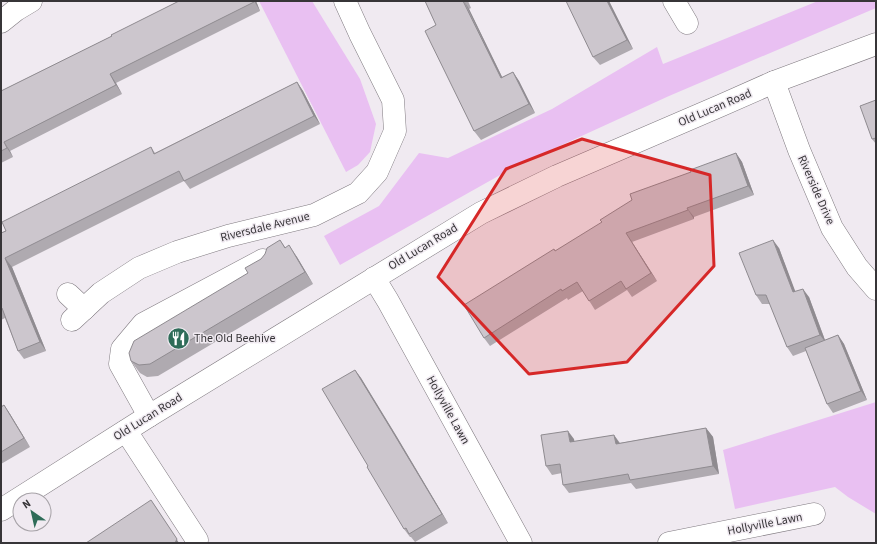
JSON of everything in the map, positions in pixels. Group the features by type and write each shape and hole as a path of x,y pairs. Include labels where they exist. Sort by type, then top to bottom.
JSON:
{"street":[{"path":"1,22 16,10 31,1"},
{"name":"Riversdale Avenue","path":"68,294 78,315 101,293 139,268 177,252 228,236 314,215 358,193 377,172 395,131 393,100 345,1"},
{"path":"674,1 687,23"},
{"name":"Old Lucan Road","path":"1,510 126,430 481,213 558,176 774,82 876,44"},
{"name":"Riverside Drive","path":"774,82 799,150 832,228 857,267 876,289"},
{"path":"149,416 120,364 122,349 143,324 263,260"},
{"name":"Hollyville Lawn","path":"374,278 521,543"},
{"path":"126,430 197,540"},
{"name":"Hollyville Lawn","path":"669,543 814,514"}],"highlighted area":[{"path":"582,139 710,175 714,266 627,362 529,374 438,277 506,169"}],"shaded area":[{"path":"259,1 312,1 360,79 376,124 370,152 358,165 346,172"},
{"path":"818,1 876,1 876,8 669,96 516,166 340,265 324,236 379,206 419,153 448,158 552,109 657,47 663,64"},
{"path":"876,402 876,514 848,497 835,487 735,509 723,450"}],"building":[{"path":"179,1 254,2 110,74 116,85 4,142 7,148 1,151 1,91"},
{"path":"425,1 463,1 501,78 513,72 529,104 474,131 425,31 436,25"},
{"path":"566,1 607,1 627,40 593,57"},
{"path":"297,82 314,116 184,181 179,171 5,258 40,342 18,351 1,308 1,233 6,231 2,222 151,147 154,154"},
{"path":"876,100 876,138 872,139 860,106"},
{"path":"736,153 748,186 687,208 688,210 626,233 651,273 626,289 621,281 589,301 577,282 562,291 561,289 484,338 464,305 554,249 555,251 602,222 600,220 632,200 630,194 691,172 690,170"},
{"path":"280,240 285,248 289,245 305,272 150,364 139,365 131,361 129,353 134,341 248,273 245,268 261,259 267,248"},
{"path":"773,240 793,292 803,289 820,335 787,347 766,295 756,295 739,253"},
{"path":"838,335 861,391 827,404 805,348"},
{"path":"355,370 442,514 409,534 406,528 404,529 322,389"},
{"path":"4,405 24,438 1,452 1,407"},
{"path":"706,428 713,466 630,480 628,474 563,485 560,464 546,466 541,435 568,431 570,442 614,435 616,444"},
{"path":"151,500 177,539 175,543 86,543"}],"place":[{"name":"The Old Beehive","path":"178,338"}]}
